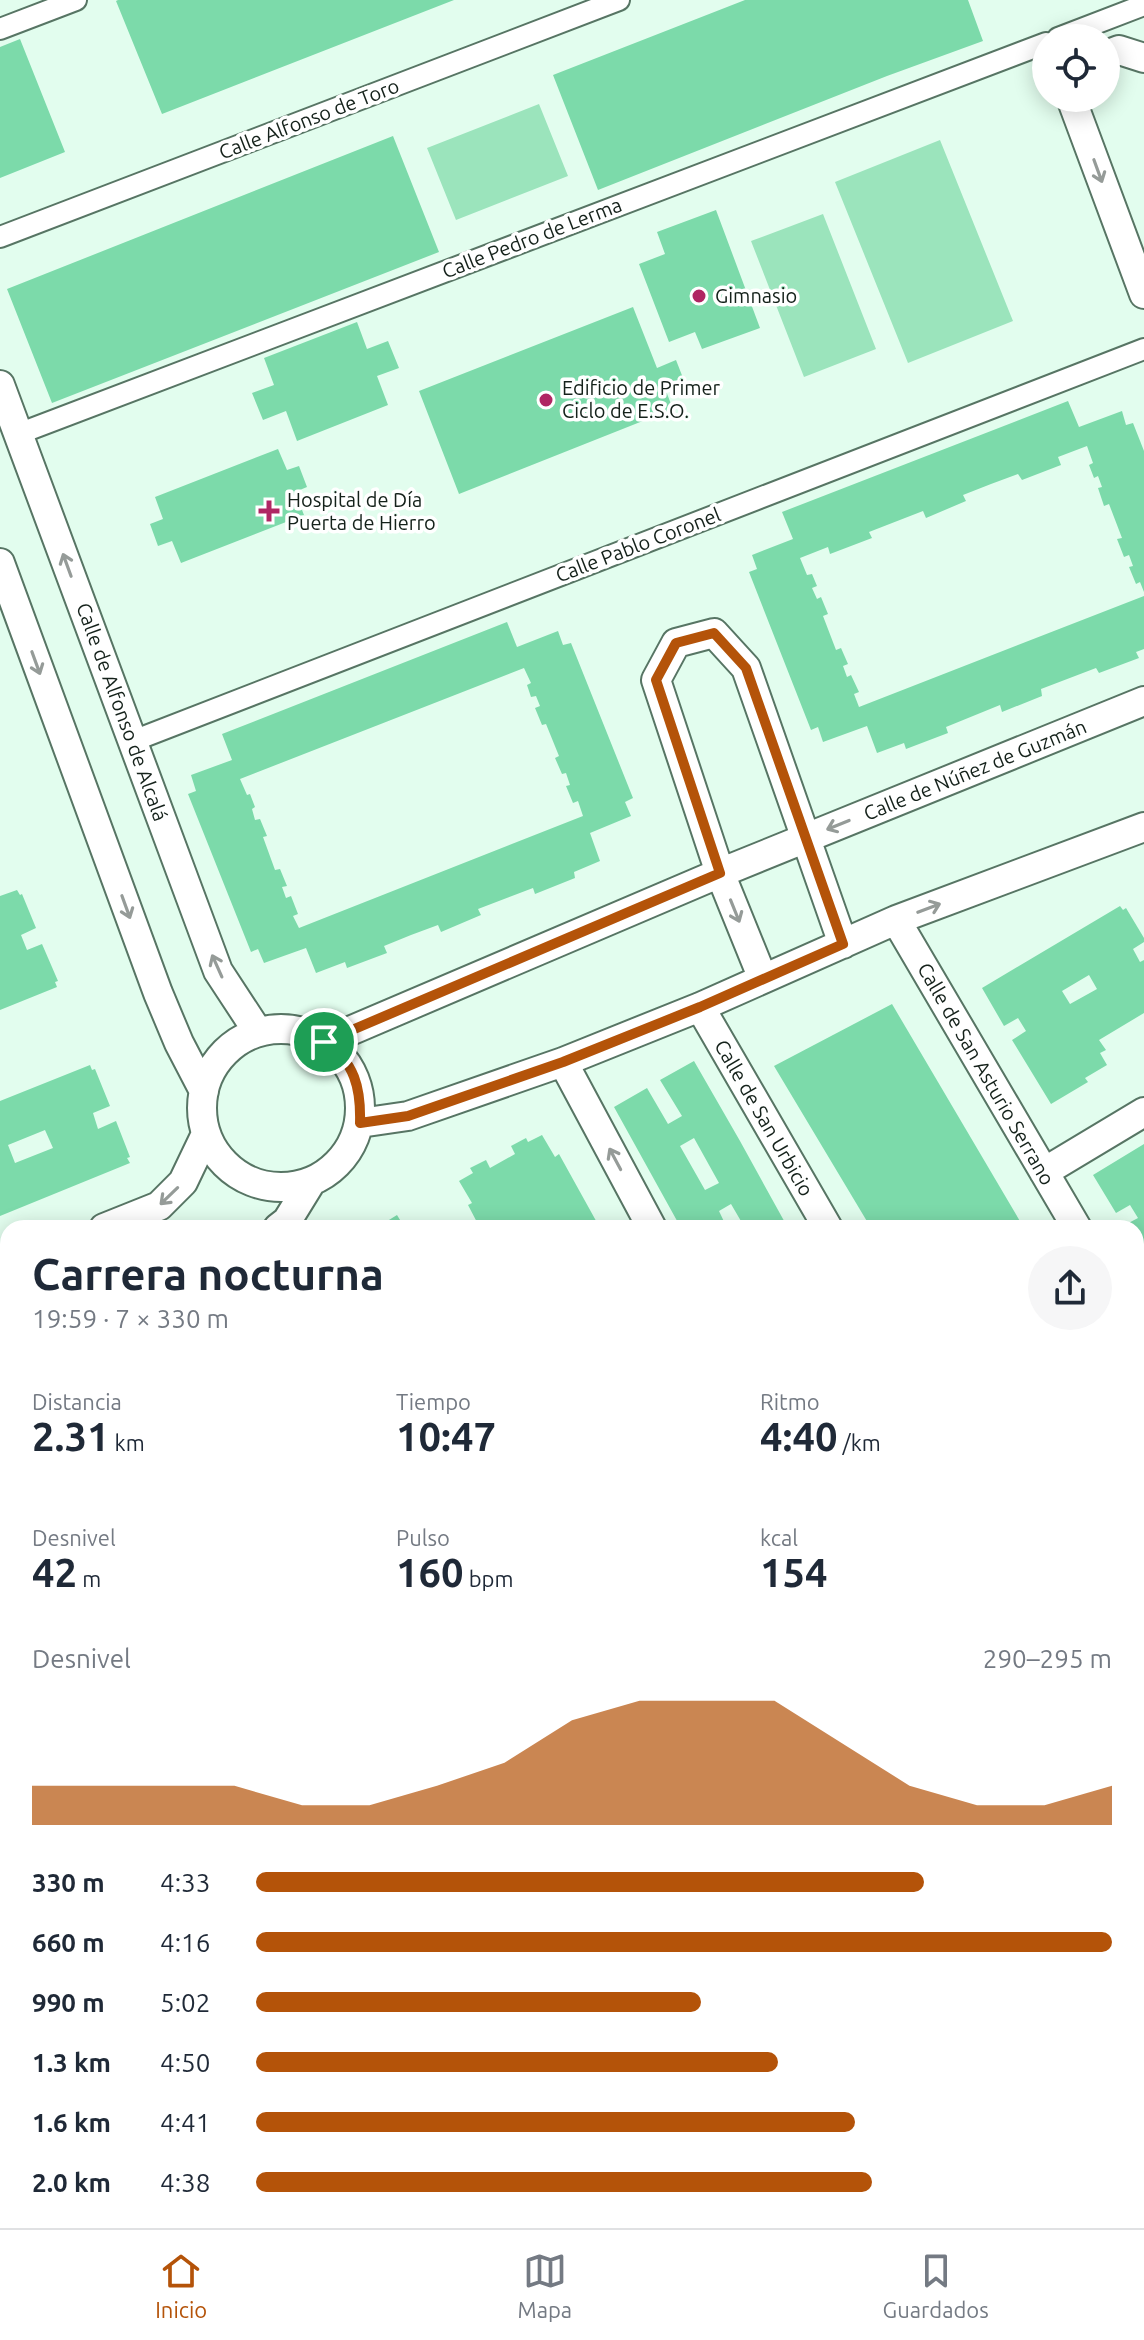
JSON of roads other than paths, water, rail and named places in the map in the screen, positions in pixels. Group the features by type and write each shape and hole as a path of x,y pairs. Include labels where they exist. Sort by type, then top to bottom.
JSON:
{"street":[{"path":"0,29 76,0"},
{"name":"Calle Alfonso de Toro","path":"0,237 619,0"},
{"path":"1094,24 1144,5"},
{"name":"Calle Pedro de Lerma","path":"18,434 1032,48"},
{"path":"1120,50 1144,58"},
{"path":"1076,112 1144,294"},
{"name":"Calle Pablo Coronel","path":"133,741 1144,349"},
{"name":"Calle de Alfonso de Alcalá","path":"0,385 218,971 258,1032"},
{"path":"0,563 158,993 204,1091"},
{"path":"763,979 720,873 656,680 676,643 714,633 746,668 843,944"},
{"name":"Calle de Núñez de Guzmán","path":"324,1042 720,873 1144,701"},
{"path":"360,1123 408,1116 563,1062 700,1007 896,920 1144,827"},
{"name":"Calle de San Asturio Serrano","path":"896,920 1072,1220"},
{"name":"Calle de San Urbicio","path":"700,1007 823,1220"},
{"path":"285,1028 312,1034 335,1049 352,1070 361,1096 360,1123 350,1148 332,1169 311,1182 286,1188 260,1185 237,1174 218,1156 206,1134 201,1109 204,1091 217,1061 235,1043 258,1032 285,1028"},
{"path":"563,1062 648,1220"},
{"path":"1044,1172 1144,1112"},
{"path":"124,1220 159,1206 183,1182 206,1134"},
{"path":"288,1220 311,1182"}],"place":[{"name":"Gimnasio","path":"699,296"},
{"name":"Edificio de Primer Ciclo de E.S.O.","path":"546,400"},
{"name":"Hospital de Día Puerta de Hierro","path":"269,511"}]}
